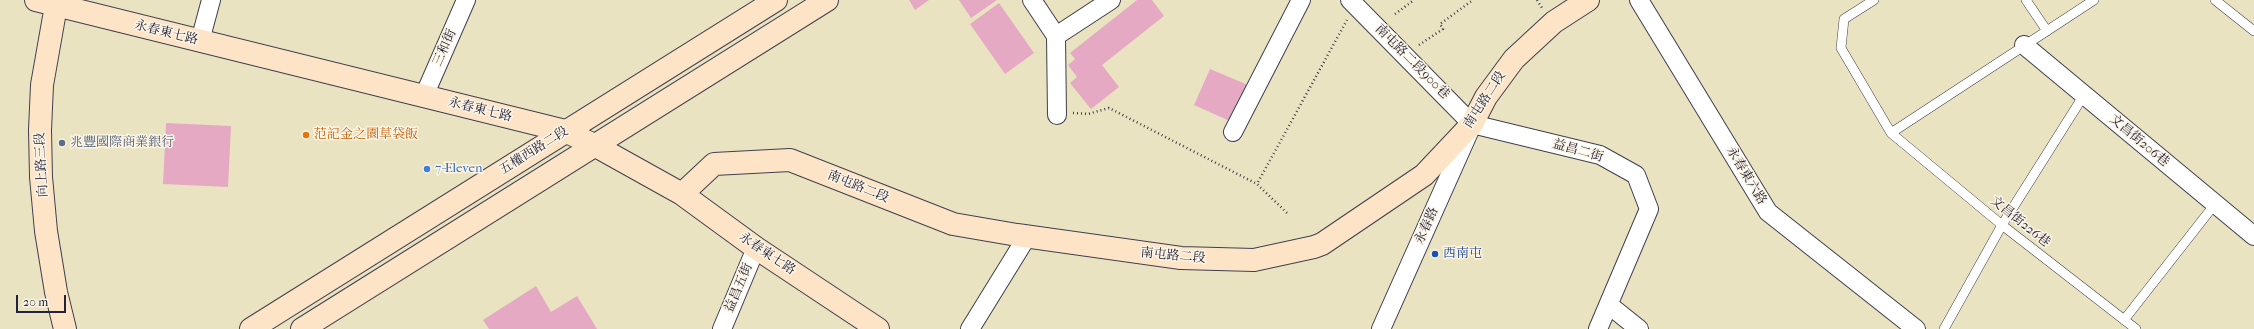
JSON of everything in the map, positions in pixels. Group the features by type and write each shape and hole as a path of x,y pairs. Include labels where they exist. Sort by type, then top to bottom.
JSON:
{"main road":[{"name":"五權西路二段","path":"251,329 776,0"},
{"name":"五權西路二段","path":"302,329 827,0"},
{"name":"南屯路二段","path":"682,194 714,164 790,160 953,224 1017,235 1028,235 1116,251 1181,258 1254,260 1322,244 1424,176 1472,124 1486,97 1514,58 1554,22 1588,0"},
{"name":"永春東七路","path":"49,2 200,41 565,131 594,145 682,194 756,248 878,329"},
{"name":"向上路三段","path":"49,2 42,85 40,130 41,177 50,254 56,292 65,329"}],"street":[{"path":"200,41 211,0"},
{"name":"三和街","path":"424,96 466,0"},
{"path":"1032,0 1056,36 1057,113"},
{"path":"1056,36 1111,0"},
{"path":"1233,132 1301,0"},
{"name":"南屯路二段900巷","path":"1350,0 1472,124"},
{"name":"永春東六路","path":"1639,0 1768,212 1916,329"},
{"name":"文昌街206巷","path":"2024,45 2254,236"},
{"name":"益昌二街","path":"1472,124 1600,155 1636,175 1649,209 1598,329"},
{"name":"永春路","path":"1381,329 1472,124"},
{"path":"970,329 1028,235"},
{"name":"益昌五街","path":"722,329 756,248"},
{"path":"1609,305 1639,329"}],"lane":[{"name":"文昌街226巷","path":"1874,0 1844,19 1841,48 1891,133 2002,225 2136,329"},
{"path":"2026,0 2047,31"},
{"path":"1891,133 2094,0"},
{"path":"2215,0 2254,31"},
{"path":"1944,329 2002,225 2084,95"},
{"path":"2124,320 2215,204"}],"path":[{"path":"1395,14 1414,0"},
{"path":"1417,47 1443,29 1440,24 1473,0"},
{"path":"1257,184 1347,19"},
{"path":"1057,113 1088,114 1109,108 1257,184 1287,213"}],"building":[{"path":"909,0 929,0 915,10"},
{"path":"959,0 997,0 971,18"},
{"path":"1137,0 1152,0 1164,16 1102,65 1119,87 1091,109 1070,83 1077,77 1068,65 1075,59 1070,53"},
{"path":"999,3 1034,53 1005,74 970,24"},
{"path":"1210,69 1248,85 1232,122 1194,105"},
{"path":"166,123 231,126 228,187 163,184"},
{"path":"536,286 551,312 577,296 597,329 489,329 483,320"}],"place":[{"name":"范記金之園草袋飯","path":"306,135"},
{"name":"兆豐國際商業銀行","path":"62,143"},
{"name":"7-Eleven","path":"427,169"},
{"name":"西南屯","path":"1435,254"}]}
